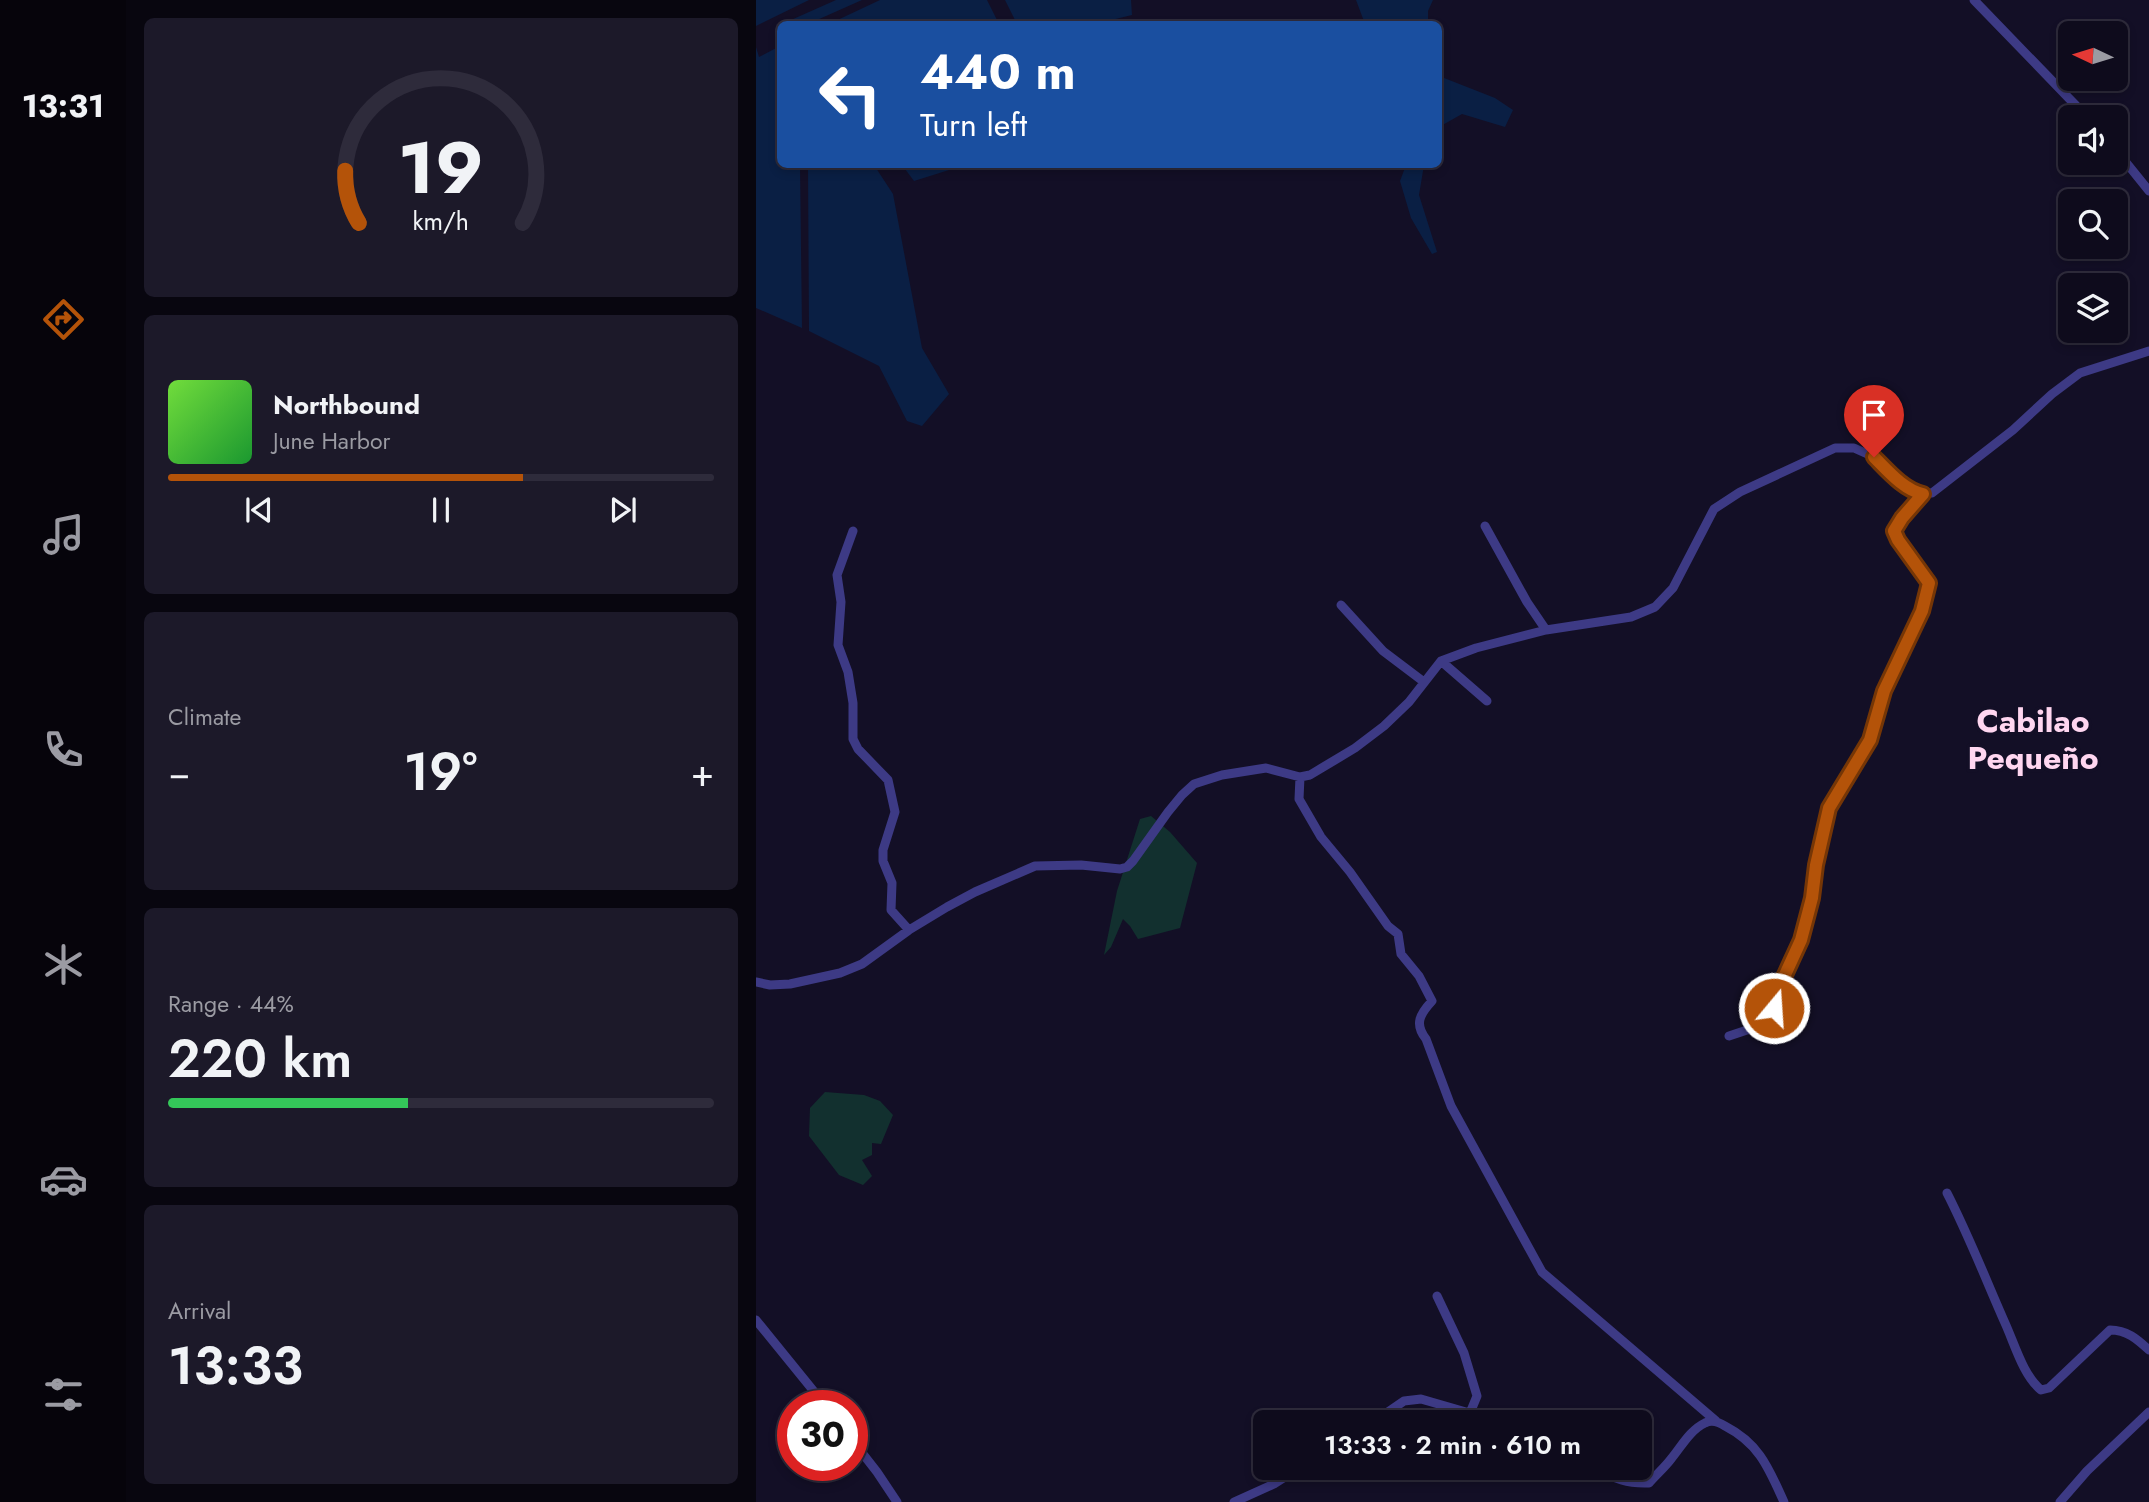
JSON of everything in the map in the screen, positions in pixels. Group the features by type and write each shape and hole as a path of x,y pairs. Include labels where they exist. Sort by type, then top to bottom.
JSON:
{"street":[{"path":"1974,0 2075,105"},
{"path":"2128,165 2149,191"},
{"path":"756,982 779,985 840,973 862,964 909,930 975,892 1035,866 1081,865 1112,869 1127,866 1182,794 1194,784 1206,779 1266,768 1278,769 1300,777 1317,770 1384,726 1409,702 1441,661 1475,648 1546,630 1631,617 1655,607 1673,588 1714,509 1740,492 1835,448 1854,448 1874,457 1897,479 1916,492 1932,493 2080,373 2149,351"},
{"path":"1728,1036 1759,1026 1774,1008 1784,977 1801,940 1829,808 1870,740 1884,691 1922,611 1929,583 1894,531 1923,494"},
{"path":"1485,526 1527,602 1546,630"},
{"path":"853,531 837,575 841,602 838,645 848,672 853,703 853,739 858,749 888,780 895,811 883,850 883,861 892,883 891,910 909,930"},
{"path":"1341,605 1383,651 1424,682"},
{"path":"1441,661 1487,701"},
{"path":"1300,777 1299,799 1321,837 1350,872 1388,926 1398,934 1401,954 1419,976 1432,1001 1420,1014 1420,1032 1426,1039 1451,1106 1542,1272 1716,1421 1750,1442 1763,1457 1784,1502"},
{"path":"1947,1194 2033,1384 2041,1390 2049,1388 2110,1330 2121,1330 2135,1337 2149,1350"},
{"path":"1437,1296 1464,1353 1477,1396 1471,1410"},
{"path":"756,1320 813,1390"},
{"path":"1391,1410 1404,1401 1421,1399 1460,1410"},
{"path":"2060,1502 2087,1471 2149,1412"},
{"path":"1652,1480 1688,1437 1705,1422 1716,1421"},
{"path":"868,1460 897,1502"},
{"path":"1234,1502 1280,1480"},
{"path":"1620,1480 1634,1484 1649,1483 1652,1480"}],"green space":[{"path":"1151,816 1170,832 1197,863 1180,928 1138,939 1123,919 1111,947 1104,955 1117,891 1140,819"},
{"path":"825,1092 864,1095 880,1101 893,1115 881,1144 872,1143 872,1155 862,1160 872,1176 863,1185 839,1175 809,1136 810,1108"}],"water":[{"path":"756,0 809,0 756,26"},
{"path":"836,0 862,0 815,21 789,21"},
{"path":"880,0 987,0 998,21 835,21"},
{"path":"1005,0 1131,0 1132,15 1107,21 1016,21"},
{"path":"1356,0 1433,0 1428,11 1428,21 1364,21"},
{"path":"756,47 759,57 777,48 777,168 800,168 802,328 756,308"},
{"path":"1442,77 1495,98 1513,110 1505,127 1462,114 1442,125"},
{"path":"808,168 876,168 893,194 922,348 949,394 922,426 907,421 879,366 809,331"},
{"path":"904,168 955,168 914,181"},
{"path":"1405,168 1424,168 1419,195 1437,252 1432,254 1411,218 1400,181"}],"district":[{"name":"Cabilao Pequeño","path":"2033,740"}],"route":[{"path":"1774,1008 1784,977 1801,940 1829,808 1870,740 1884,691 1922,611 1929,583 1894,531 1923,494 1897,479 1874,457"}]}
